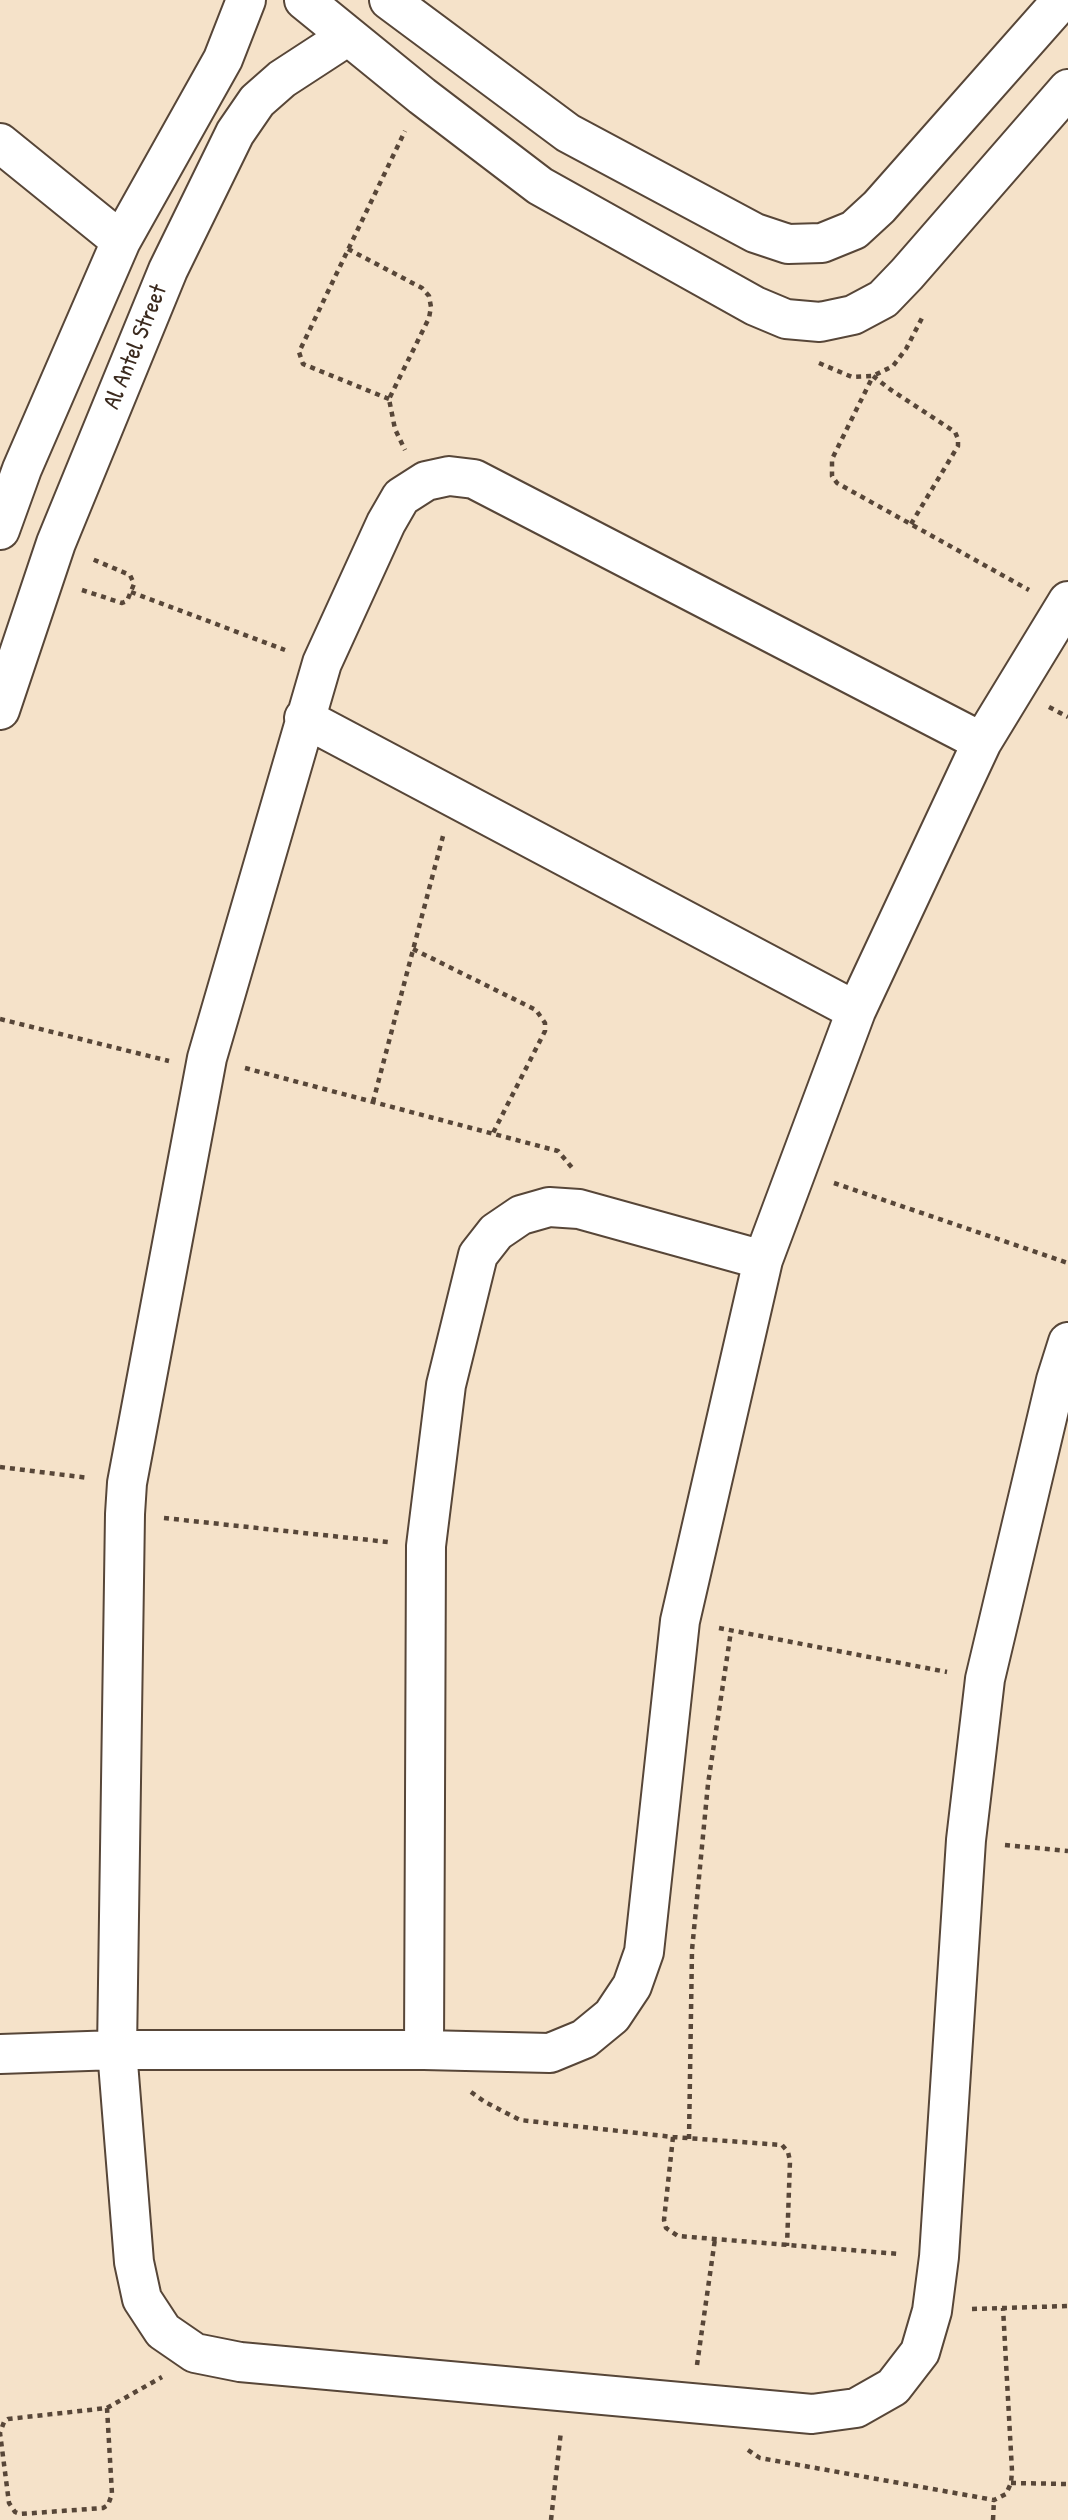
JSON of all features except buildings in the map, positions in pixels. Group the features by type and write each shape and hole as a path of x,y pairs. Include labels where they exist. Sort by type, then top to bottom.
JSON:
{"street":[{"path":"0,530 22,469 121,241 223,59 246,0"},
{"path":"304,0 422,96 540,186 755,306 786,319 820,322 853,315 883,299 1068,89"},
{"path":"399,8 568,133 755,233 788,244 822,243 853,230 879,207 1057,11"},
{"name":"Al Antel Street","path":"0,710 49,560 168,270 235,133 257,102 282,79 361,46 399,8"},
{"path":"0,143 121,241"},
{"path":"982,742 474,479 449,476 426,481 401,497 386,523 322,663 206,1064 126,1499 117,2050 134,2262 142,2299 163,2331 195,2353 240,2362 812,2414 856,2408 893,2386 920,2352 932,2311 939,2258 966,1840 985,1679 1056,1380 1068,1342"},
{"path":"0,2054 117,2050 424,2050 550,2053 584,2039 612,2016 632,1986 644,1952 680,1621 763,1260 856,1011 982,742 1066,605"},
{"path":"304,718 856,1011"},
{"path":"424,2050 426,1546 446,1385 478,1255 496,1232 521,1215 549,1207 579,1209 763,1260"}],"path":[{"path":"389,399 303,364 299,352 422,96"},
{"path":"348,249 422,288 429,296 429,318 389,399 395,429 408,457 426,481"},
{"path":"911,524 958,446 958,439 955,432 873,376 832,459 832,476 837,482 911,524 1066,605"},
{"path":"49,560 130,575 134,581 127,601 119,603 49,560"},
{"path":"131,592 322,663"},
{"path":"373,1102 453,797"},
{"path":"413,949 536,1010 545,1023 545,1031 492,1135"},
{"path":"0,1019 373,1102 558,1151 573,1168 580,1187 579,1209"},
{"path":"797,1171 1068,1263"},
{"path":"0,1467 126,1499 426,1546"},
{"path":"680,1621 985,1679"},
{"path":"689,2139 692,1950 708,1784 731,1631"},
{"path":"966,1840 1068,1852"},
{"path":"424,2050 463,2086 485,2102 520,2120 689,2139 782,2145 788,2152 790,2161 787,2246"},
{"path":"673,2137 664,2220 666,2228 678,2236 939,2258"},
{"path":"715,2239 698,2404 739,2443 760,2458 994,2500 1006,2494 1011,2483 1003,2308"},
{"path":"932,2311 1068,2306"},
{"path":"107,2408 112,2494 108,2505 103,2508 20,2514 15,2512 9,2503 0,2433 4,2422 8,2419 107,2408 145,2388 195,2353"},
{"path":"551,2520 566,2392"},
{"path":"1011,2483 1068,2484"},
{"path":"993,2520 994,2500"}]}
